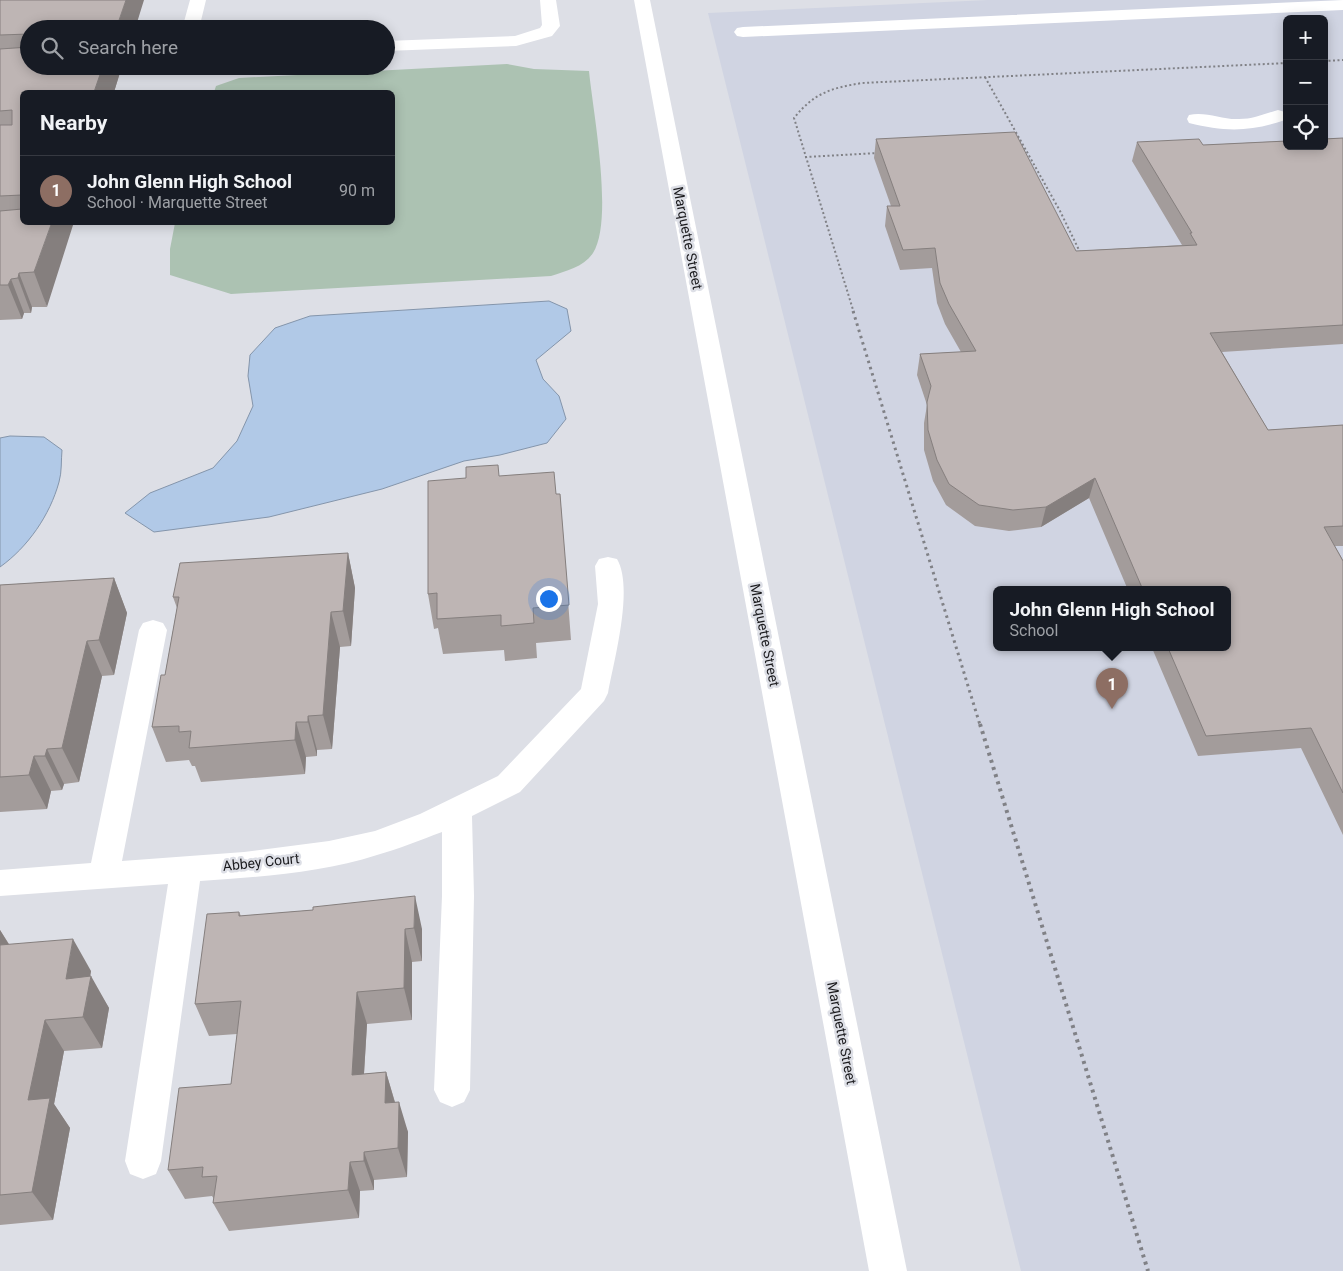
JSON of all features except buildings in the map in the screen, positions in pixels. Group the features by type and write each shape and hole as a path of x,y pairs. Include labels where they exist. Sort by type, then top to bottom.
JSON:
{"street":[{"path":"192,20 198,0"},
{"path":"395,46 516,41 546,32 551,26 548,0"},
{"name":"Marquette Street","path":"642,0 888,1271"},
{"path":"744,32 1343,5"},
{"path":"1196,120 1242,126 1258,124 1278,116"},
{"name":"Abbey Court","path":"0,884 104,874 244,865 329,854 376,843 431,823 509,784 594,693 611,604 608,566"},
{"path":"104,874 154,630"},
{"path":"452,1090 458,896 457,809"},
{"path":"143,1162 186,869"}],"path":[{"path":"1328,61 1343,60"},
{"path":"1148,1271 794,118 810,99 828,90 862,83 1283,63"},
{"path":"986,77 1060,211 1084,260"},
{"path":"1014,146 1024,145"},
{"path":"805,157 884,152"}],"shaded area":[{"path":"988,0 1343,0 1343,1271 1021,1271 708,13"}],"green space":[{"path":"507,64 534,69 589,71 598,138 602,216 599,237 589,258 580,265 551,276 231,294 170,275 170,249 175,225 395,225 395,90 215,90 216,86 239,78 296,75 395,75 395,70"}],"water":[{"path":"549,301 567,309 571,331 536,360 543,379 559,396 566,419 547,443 500,455 464,461 382,489 269,517 154,532 125,513 150,493 213,468 237,441 253,406 248,376 250,355 275,328 310,316"},
{"path":"10,436 44,437 62,450 61,470 55,494 44,518 29,540 0,567 0,438"}],"place":[{"name":"John Glenn High School","path":"1112,709"}]}
